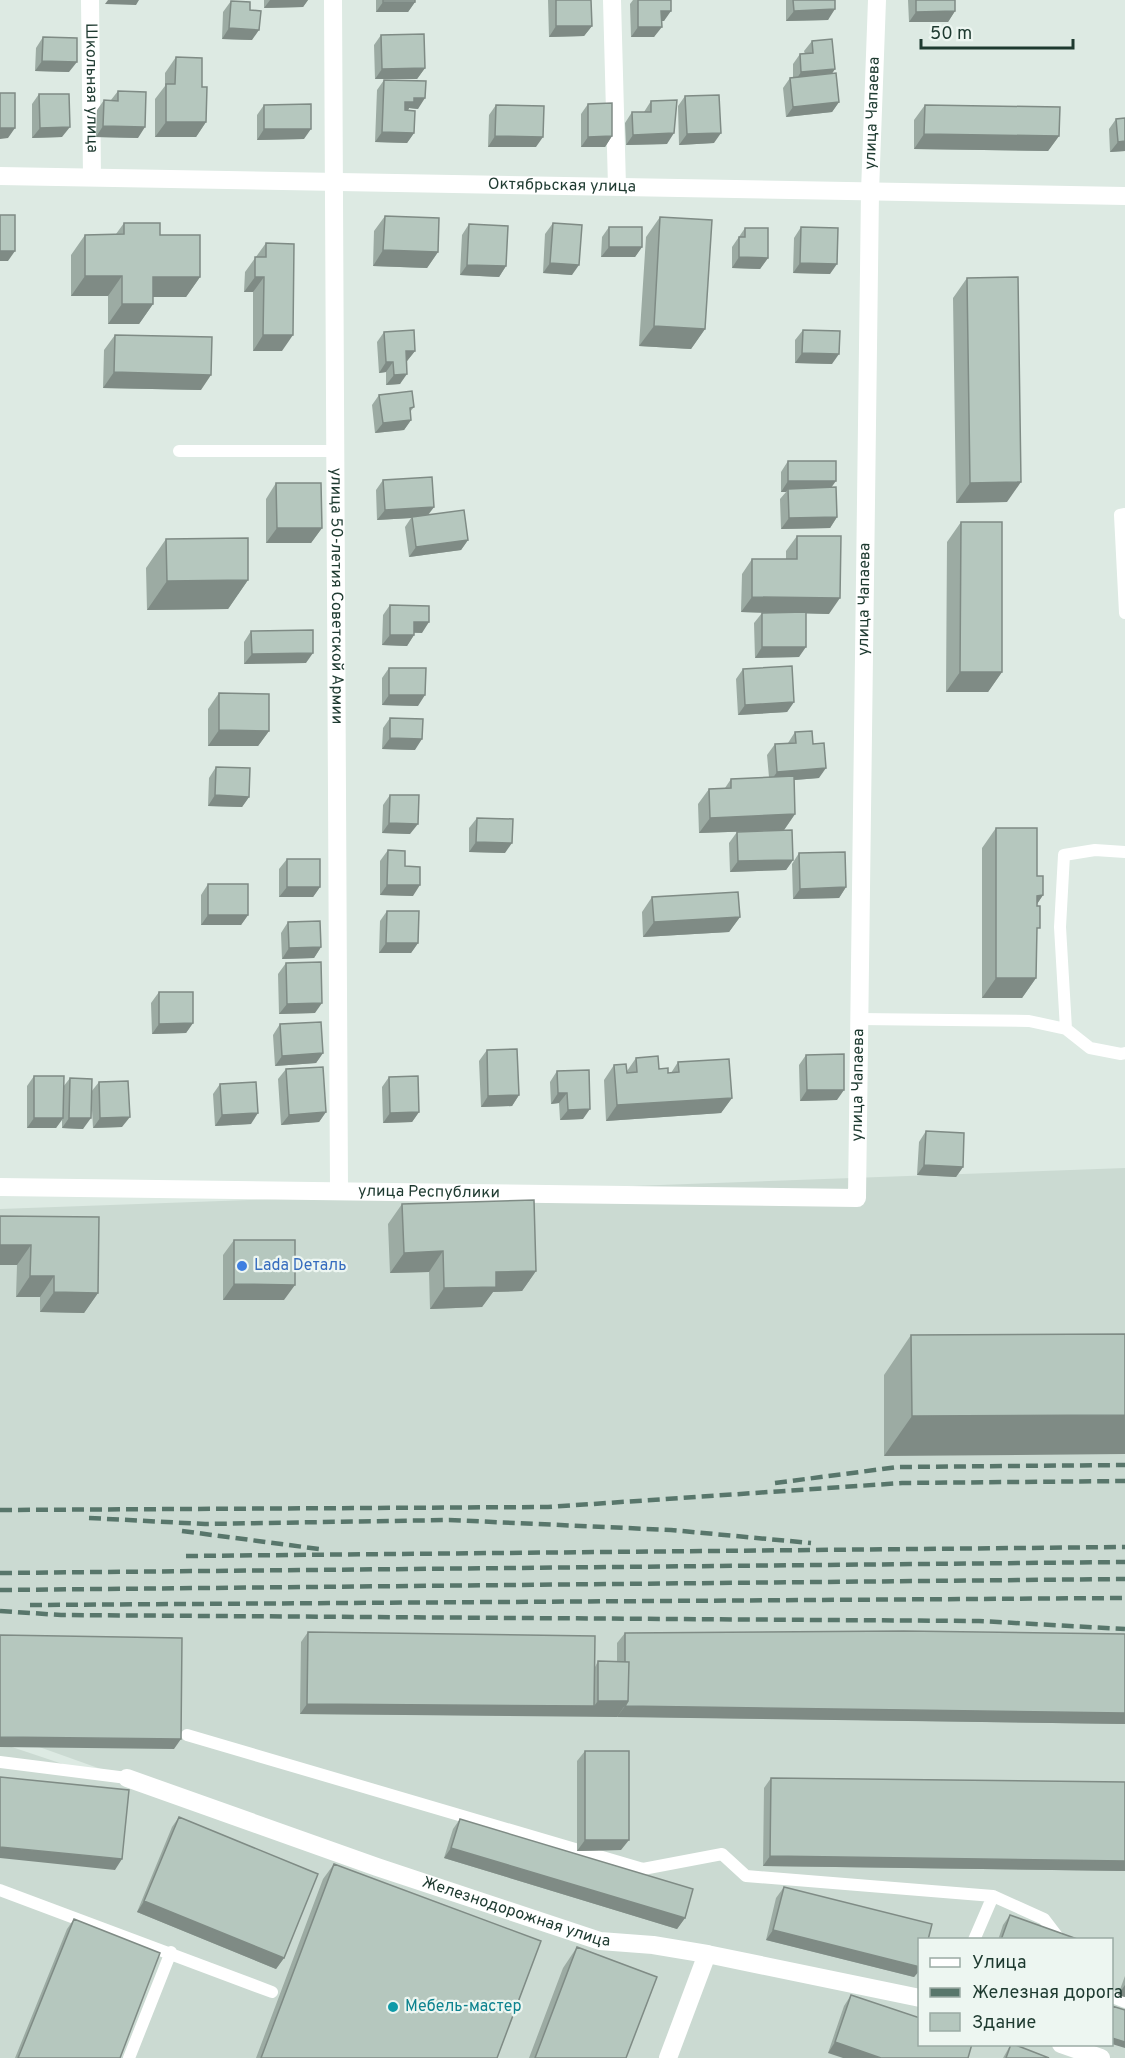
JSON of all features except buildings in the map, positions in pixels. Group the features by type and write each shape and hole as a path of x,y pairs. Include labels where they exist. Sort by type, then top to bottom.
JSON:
{"street":[{"name":"Школьная улица","path":"90,0 92,176"},
{"name":"улица 50-летия Советской Армии","path":"333,0 339,1190"},
{"path":"612,0 617,186"},
{"name":"улица Чапаева","path":"857,1198 870,192 877,0"},
{"name":"Октябрьская улица","path":"0,176 1125,196"},
{"name":"улица Республики","path":"0,1187 857,1198"},
{"name":"Железнодорожная улица","path":"127,1778 377,1867 600,1941 652,1945 707,1954 918,1998"},
{"path":"668,2058 707,1954"},
{"path":"1067,2046 1101,2058"}],"lane":[{"path":"178,451 335,451"},
{"path":"1125,514 1120,515 1125,613"},
{"path":"1066,1029 1060,927 1064,855 1095,850 1125,852"},
{"path":"860,1019 1029,1021 1066,1029 1090,1048 1125,1053"},
{"path":"187,1735 643,1869 722,1854 746,1876 993,1896 1044,1919 1058,1938"},
{"path":"0,1762 127,1778"},
{"path":"0,1890 171,1952 272,1992"},
{"path":"975,1938 993,1896"},
{"path":"129,2058 171,1952"}],"shaded area":[{"path":"1125,1168 1125,2058 0,2058 0,1743 448,1893 0,1733 0,1209"}],"railway":[{"path":"775,1483 898,1467 1125,1465"},
{"path":"0,1510 548,1507 902,1483 1125,1481"},
{"path":"89,1518 205,1524 449,1520 671,1530 811,1543"},
{"path":"182,1531 319,1549"},
{"path":"186,1556 1125,1547"},
{"path":"0,1573 1125,1562"},
{"path":"0,1590 1125,1579"},
{"path":"30,1605 1125,1598"},
{"path":"0,1611 61,1615 979,1621 1125,1629"}],"place":[{"name":"Lada Dеталь","path":"242,1266"},
{"name":"Мебель-мастер","path":"393,2007"}]}
